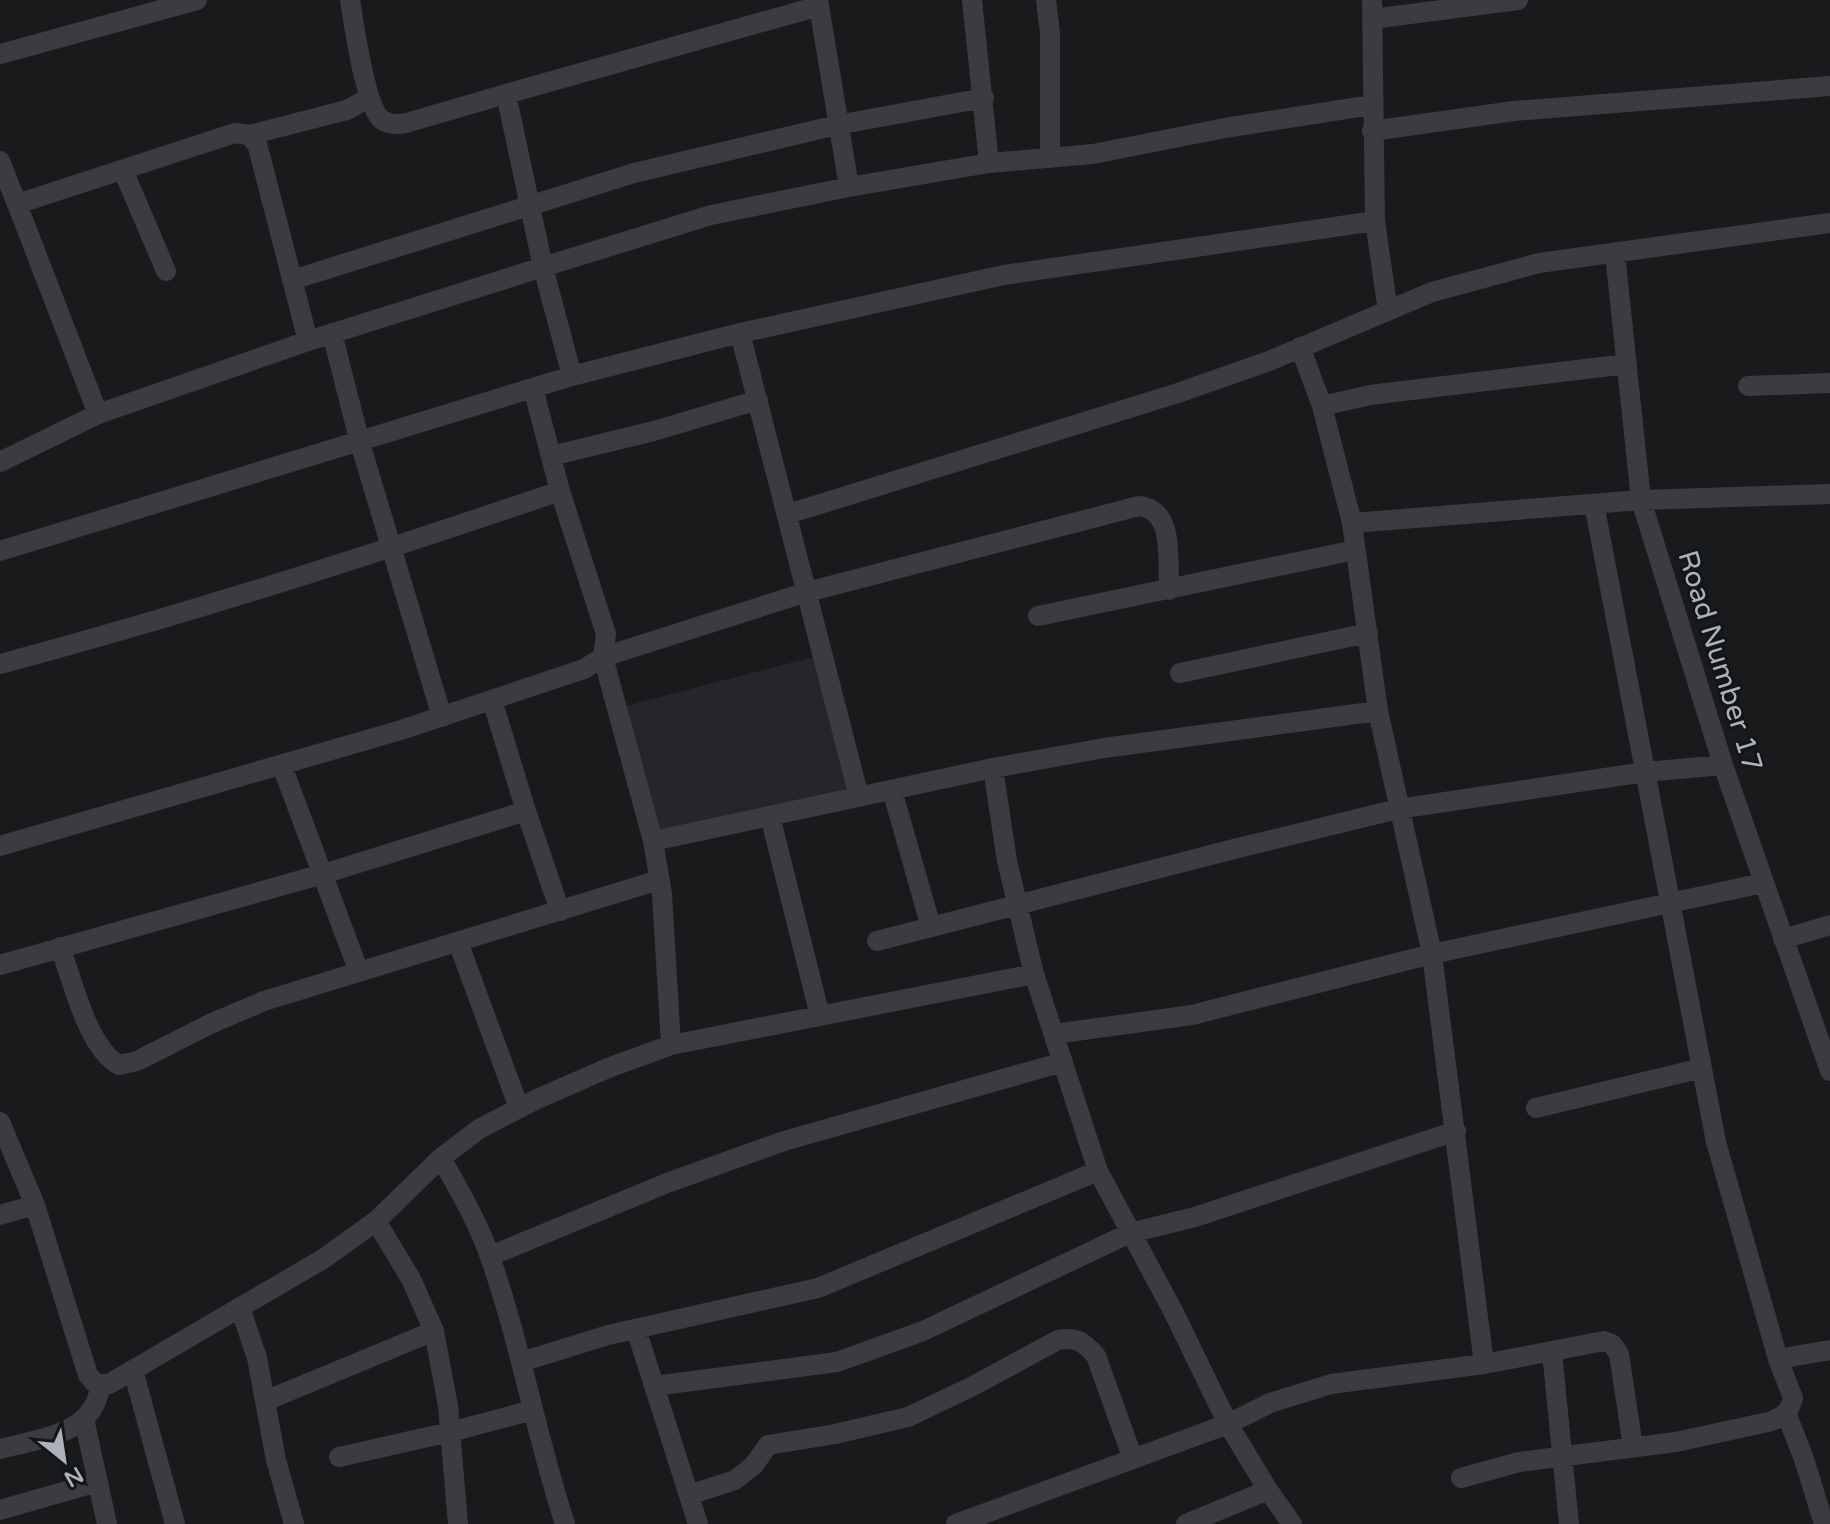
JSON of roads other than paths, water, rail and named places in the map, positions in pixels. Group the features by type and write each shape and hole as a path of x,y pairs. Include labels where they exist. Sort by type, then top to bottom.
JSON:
{"street":[{"path":"0,54 197,0"},
{"path":"350,0 369,98 382,120 395,125 819,3 849,187"},
{"path":"972,0 989,163"},
{"path":"1046,0 1050,33 1050,158"},
{"path":"1388,311 1375,221 1372,9 1515,0"},
{"path":"1372,131 1514,111 1830,86"},
{"path":"506,94 543,267 572,376"},
{"path":"17,204 235,133 249,135 347,110 369,98"},
{"path":"292,280 634,173 837,125 984,98"},
{"path":"0,462 98,414 308,341 711,215 989,163 1093,154 1225,128 1372,105"},
{"path":"249,135 257,144 308,341"},
{"path":"0,161 98,414"},
{"path":"123,170 166,271"},
{"path":"0,551 572,376 740,333 1004,275 1375,221"},
{"path":"788,514 1178,393 1432,292 1539,263 1830,223"},
{"name":"Road Number 17","path":"1615,254 1641,500 1723,765 1830,1071"},
{"path":"332,333 442,717"},
{"path":"740,333 859,797"},
{"path":"1300,347 1322,406 1352,523 1378,711 1432,954 1484,1364"},
{"path":"1322,406 1370,395 1627,364"},
{"path":"1748,386 1830,383"},
{"path":"533,388 560,491 606,634 607,646 603,657 653,841 659,880 671,1045"},
{"path":"551,456 654,431 758,400"},
{"path":"0,664 141,627 393,548 560,491"},
{"path":"1352,523 1641,500 1830,494"},
{"path":"1461,1478 1519,1462 1692,1439 1779,1419 1786,1413 1793,1398 1778,1359 1716,1142 1594,504"},
{"path":"0,846 442,717 584,669 603,657 807,592 1139,506 1151,507 1160,515 1165,526 1169,590"},
{"path":"1038,616 1355,550"},
{"path":"1180,673 1368,633"},
{"path":"492,700 560,911"},
{"path":"653,841 993,768 1104,748 1378,711"},
{"path":"877,941 1398,809 1645,772 1723,765"},
{"path":"282,766 359,972"},
{"path":"993,768 1017,906 1034,974 1098,1171 1180,1324 1228,1424 1292,1524"},
{"path":"892,790 931,927"},
{"path":"0,965 323,874 526,811"},
{"path":"770,816 820,1016"},
{"path":"60,947 95,1040 104,1054 119,1065 137,1061 264,1001 659,880"},
{"path":"1054,1034 1192,1015 1432,954 1763,883"},
{"path":"1783,939 1830,925"},
{"path":"458,942 519,1108"},
{"path":"0,1122 35,1205 88,1375 101,1385 109,1384 323,1259 376,1221 441,1158 479,1129 608,1068 671,1045 1034,974"},
{"path":"490,1256 667,1183 784,1141 1063,1062"},
{"path":"1536,1108 1702,1068"},
{"path":"654,1386 837,1362 923,1331 1130,1233 1195,1217 1456,1131"},
{"path":"441,1158 472,1213 490,1256 565,1524"},
{"path":"521,1362 636,1329 818,1288 1098,1171"},
{"path":"0,1215 35,1205"},
{"path":"376,1221 411,1279 434,1331 450,1432 458,1524"},
{"path":"240,1307 257,1358 276,1460 294,1524"},
{"path":"636,1329 698,1524"},
{"path":"265,1401 434,1331"},
{"path":"689,1495 735,1480 754,1465 768,1445 908,1417 1058,1340 1068,1338 1078,1339 1096,1356 1133,1459"},
{"path":"956,1524 1228,1424 1270,1403 1331,1384 1484,1364 1604,1341 1616,1347 1633,1447"},
{"path":"1778,1359 1830,1350"},
{"path":"1552,1352 1569,1524"},
{"path":"133,1370 175,1524"},
{"path":"0,1449 54,1435 84,1419 94,1408 101,1385"},
{"path":"339,1457 533,1410"},
{"path":"1786,1413 1824,1524"},
{"path":"84,1419 107,1524"},
{"path":"0,1510 98,1482"},
{"path":"1186,1524 1268,1490"}]}
